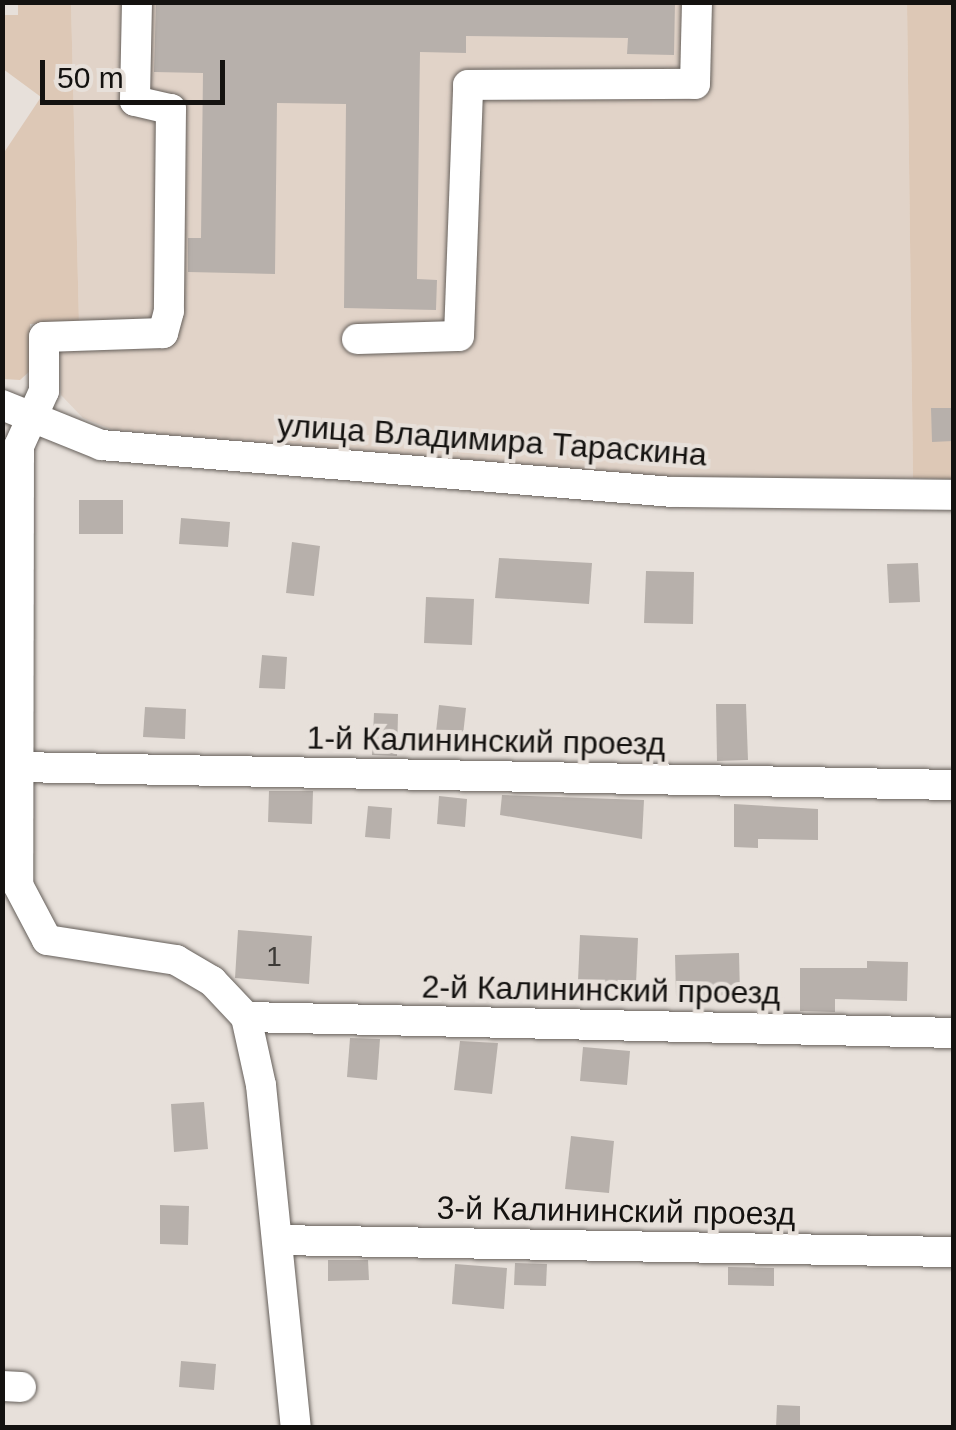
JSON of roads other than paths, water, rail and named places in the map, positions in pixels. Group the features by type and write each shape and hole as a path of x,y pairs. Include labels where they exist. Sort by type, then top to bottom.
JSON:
{"street":[{"path":"137,2 135,101 171,110 168,311 162,333 44,337 44,391 19,446 10,636 18,768 10,885 47,940 176,960 212,981 246,1018 261,1085 296,1428"},
{"path":"358,340 459,336 468,85 695,84 698,2"},
{"name":"улица Владимира Тараскина","path":"2,404 30,419 100,444 614,488 954,496"},
{"name":"1-й Калининский проезд","path":"18,768 954,784"},
{"name":"2-й Калининский проезд","path":"246,1018 954,1033"},
{"name":"3-й Калининский проезд","path":"277,1240 954,1252"}]}
